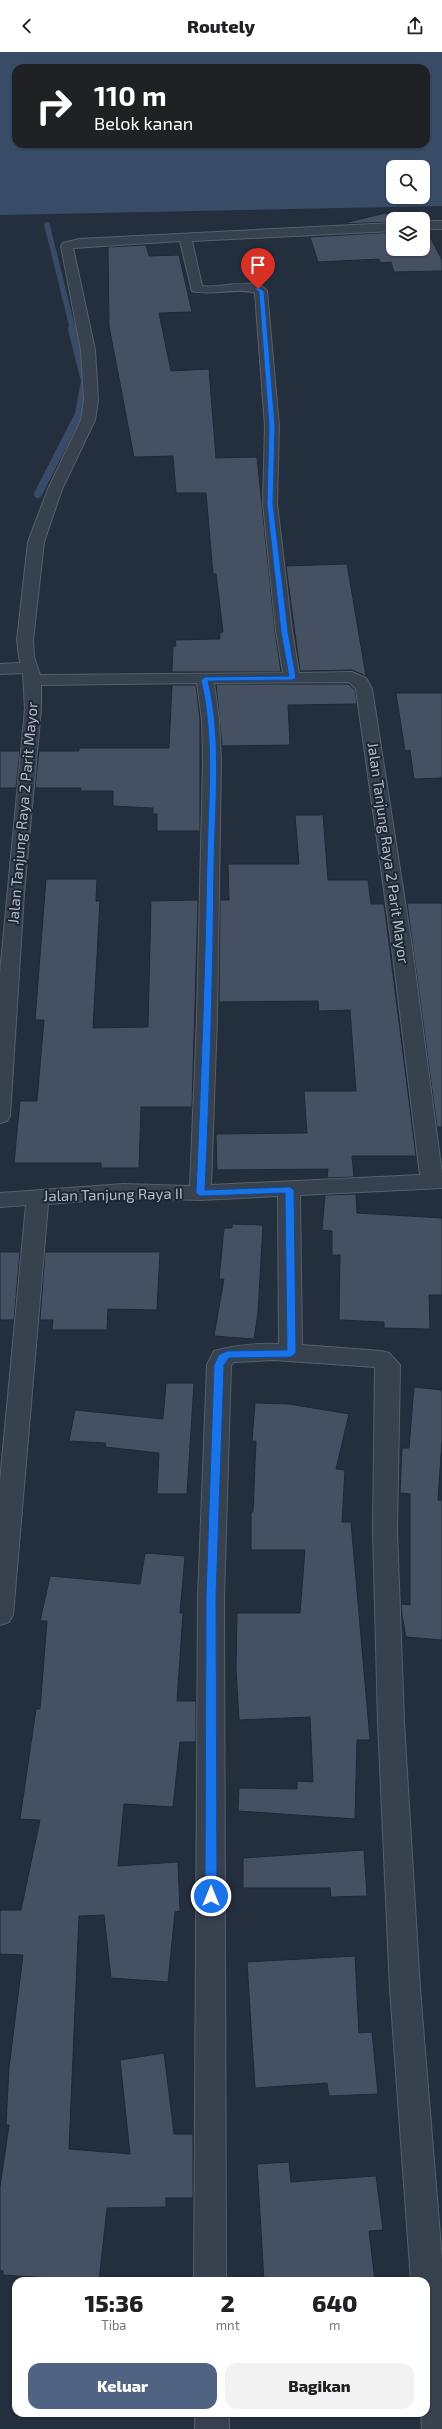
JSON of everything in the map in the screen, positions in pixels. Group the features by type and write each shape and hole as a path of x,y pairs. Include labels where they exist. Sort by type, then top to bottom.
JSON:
{"street":[{"path":"430,225 442,224"},
{"path":"0,669 31,674 25,640 36,542 55,490 88,420 90,400 88,350 67,253 67,246 79,243 386,227"},
{"path":"185,238 196,288 206,290 252,288 261,291 272,426 270,504 284,632 292,678"},
{"name":"Jalan Tanjung Raya 2 Parit Mayor","path":"0,1116 15,894 33,709 31,674 205,680 352,677 360,681 364,689 437,1182"},
{"path":"200,1193 208,1035 212,762 209,697 205,680"},
{"name":"Jalan Tanjung Raya II","path":"0,1200 123,1192 200,1193 437,1182"},
{"path":"290,1190 291,1353"},
{"path":"0,1615 38,1197"},
{"path":"210,2277 211,1597 219,1365 222,1357 227,1354 291,1353 381,1359 388,1365 385,1530 391,1722 405,1989 427,2277"},
{"path":"430,2313 439,2429"},
{"path":"212,2417 212,2429"}],"water":[{"path":"0,52 442,52 442,206 0,215"}],"building":[{"path":"385,213 386,213 386,222 341,224"},
{"path":"386,232 386,256 430,256 430,237 442,260 442,271 394,272 391,262 380,263 379,259 318,262 310,237"},
{"path":"146,245 149,256 179,255 192,312 159,313 171,371 209,369 216,458 257,457 275,631 281,672 172,672 173,646 176,646 175,640 220,639 220,632 223,632 216,574 213,574 206,493 176,493 173,456 134,457 109,326 108,247"},
{"path":"347,564 366,676 352,670 300,671 286,566"},
{"path":"216,684 348,684 355,690 357,704 288,705 290,745 222,746"},
{"path":"172,685 196,685 200,720 200,831 157,831 157,814 153,814 153,808 113,806 113,791 81,791 81,788 35,788 39,751 79,751 79,748 169,748"},
{"path":"396,693 442,693 442,778 414,779 410,750 405,751"},
{"path":"0,751 20,751 16,788 0,788"},
{"path":"295,815 323,815 328,880 368,880 371,904 384,904 416,1156 352,1156 354,1177 327,1178 328,1169 217,1170 216,1134 307,1133 304,1091 356,1091 350,1010 319,1011 318,1001 219,1002 220,900 229,900 228,864 299,864"},
{"path":"46,879 97,879 96,901 100,901 93,1028 148,1027 151,901 198,900 192,1107 141,1107 139,1168 101,1168 101,1163 14,1163 20,1101 37,1101 44,1020 35,1020"},
{"path":"407,903 442,903 442,1127 437,1127"},
{"path":"356,1194 357,1213 442,1218 442,1295 429,1295 430,1329 384,1328 384,1322 339,1320 340,1255 332,1255 332,1231 322,1230 325,1195"},
{"path":"232,1224 263,1225 258,1313 254,1339 214,1336 224,1279 219,1279 224,1228 232,1228"},
{"path":"0,1252 20,1252 14,1320 0,1320"},
{"path":"45,1252 160,1252 157,1310 108,1309 107,1330 52,1330 53,1320 40,1320"},
{"path":"166,1383 194,1383 187,1494 157,1494 159,1453 105,1447 106,1443 69,1441 75,1410 163,1419"},
{"path":"414,1387 442,1390 442,1440 438,1500 442,1500 442,1640 406,1637 402,1615 401,1604 410,1605 410,1494 400,1493 402,1448 409,1448"},
{"path":"255,1403 289,1404 349,1414 336,1469 345,1470 342,1522 351,1522 370,1740 357,1740 355,1819 238,1811 239,1788 297,1789 297,1781 313,1782 310,1717 239,1720 236,1670 237,1613 300,1613 305,1550 251,1550 251,1512 253,1512 256,1441 252,1441"},
{"path":"145,1553 185,1556 180,1613 183,1613 177,1701 196,1701 196,1742 180,1742 173,1807 124,1804 118,1866 178,1862 180,1911 175,1912 168,1982 111,1978 104,1915 79,1916 69,2149 130,2154 120,2060 164,2053 174,2134 193,2134 193,2198 166,2198 166,2207 107,2208 99,2277 35,2277 3,2275 3,2271 0,2270 0,2187 9,2125 6,2125 9,2068 23,1955 0,1954 0,1910 21,1910 40,1820 20,1819 36,1709 40,1709 47,1621 40,1621 50,1576 140,1584"},
{"path":"364,1850 367,1896 331,1897 330,1888 243,1888 243,1858"},
{"path":"355,1956 359,2033 372,2032 378,2094 329,2096 327,2083 255,2088 247,1962"},
{"path":"289,2162 291,2182 376,2176 383,2230 369,2231 375,2277 264,2277 257,2164"}],"waterway":[{"path":"47,225 73,330"},
{"path":"38,494 79,414 85,381 72,329"}],"route":[{"path":"211,1896 211,1597 219,1365 222,1357 227,1354 291,1353 290,1190 200,1193 208,1035 212,762 209,697 205,680 292,678 284,632 270,504 272,426 261,291 258,289"}]}
